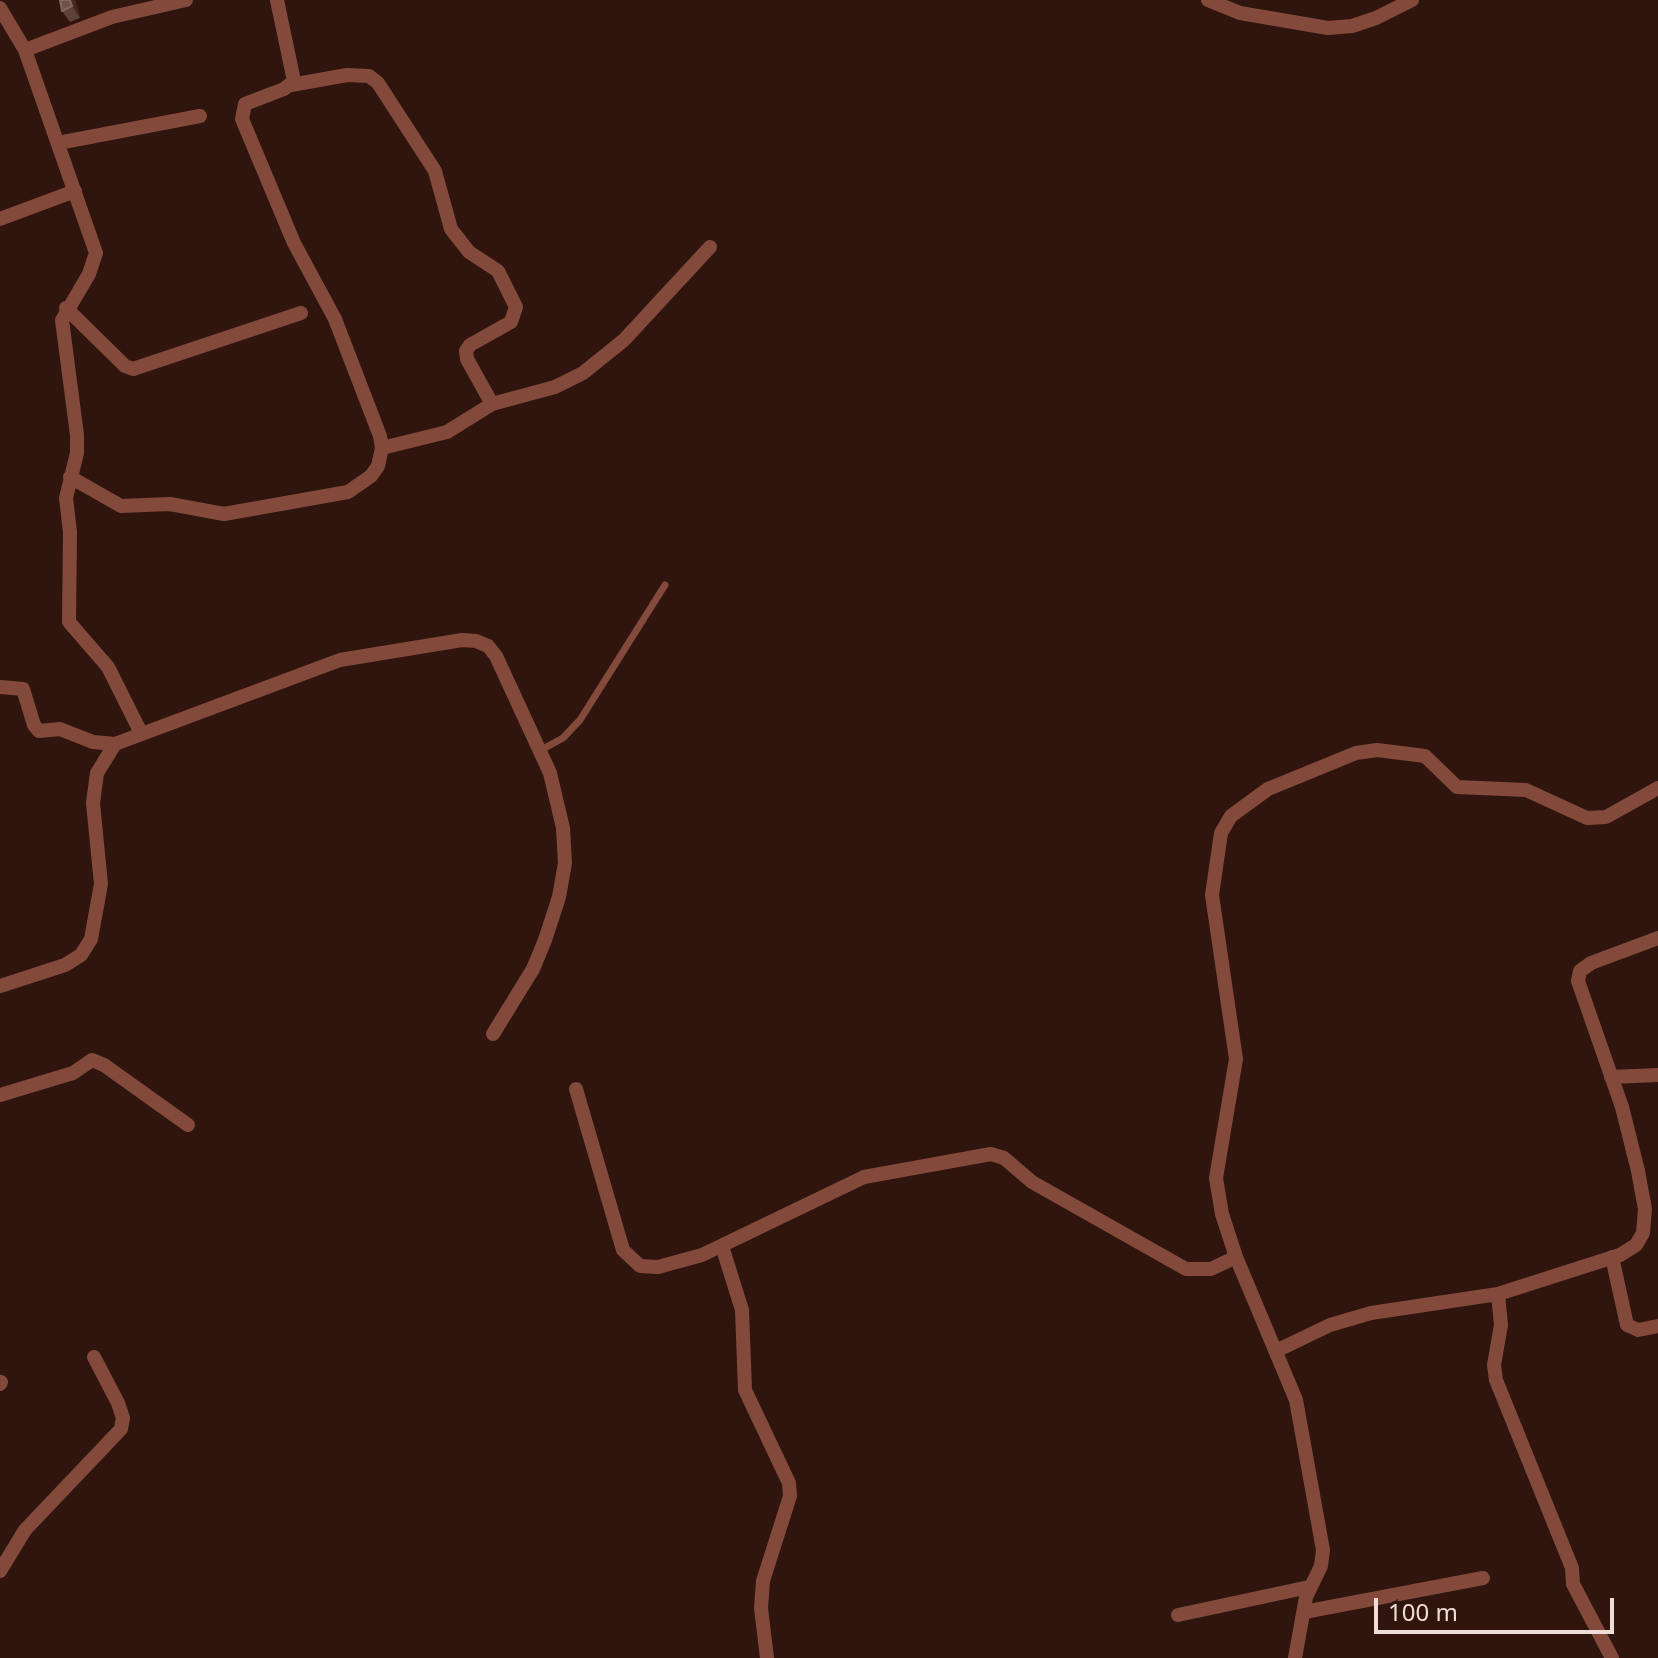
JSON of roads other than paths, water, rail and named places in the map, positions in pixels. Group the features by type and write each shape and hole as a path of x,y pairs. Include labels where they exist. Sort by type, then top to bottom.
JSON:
{"street":[{"path":"25,50 112,17 186,0"},
{"path":"277,0 294,74 291,85"},
{"path":"1208,0 1240,13 1328,28 1376,18 1412,0"},
{"path":"0,8 25,50 96,253 89,274 66,308 63,335 77,435 66,498 70,532 69,622 108,667 141,733"},
{"path":"70,477 121,506 157,503 224,514 246,513 348,492 371,476 382,448 324,293 294,243 242,119 245,104 291,85 347,75 369,76 378,83 435,171 451,229 469,252 498,271 516,307 511,322 470,345 466,351 467,359 492,404"},
{"path":"58,143 200,116"},
{"path":"0,219 75,191"},
{"path":"382,448 447,432 492,404 555,387 605,358 710,247"},
{"path":"66,308 125,366 133,369 301,313"},
{"path":"0,687 23,689 34,725 39,731 60,729 93,742 115,744 340,660 462,640 488,646 496,656 558,799 565,863 559,897 533,969 493,1034"},
{"path":"0,986 65,965 81,955 91,939 101,884 93,803 97,773 115,744"},
{"path":"1295,1658 1309,1587 1321,1566 1323,1550 1296,1400 1278,1350 1236,1257 1222,1214 1216,1178 1219,1141 1236,1059 1212,895 1221,833 1231,816 1268,789 1356,753 1377,750 1425,756 1457,787 1526,790 1587,818 1606,817 1658,788"},
{"path":"1278,1350 1330,1325 1371,1313 1498,1294 1612,1257 1636,1245 1643,1233 1645,1209 1611,1077 1579,993 1580,971 1607,956 1658,938"},
{"path":"0,1095 73,1073 92,1060 188,1125"},
{"path":"1611,1077 1658,1075"},
{"path":"576,1089 623,1250 629,1259 640,1266 658,1267 722,1246 864,1177 991,1154 1004,1158 1032,1182 1186,1269 1211,1269 1236,1257"},
{"path":"722,1246 742,1310 745,1390 789,1483 790,1496 783,1524 763,1581 761,1608 767,1658"},
{"path":"1612,1257 1627,1325 1638,1330 1658,1326"},
{"path":"1498,1294 1501,1325 1494,1365 1496,1380 1572,1568 1573,1584 1612,1658"},
{"path":"0,1571 25,1530 121,1429 123,1418 118,1403 94,1357"},
{"path":"1304,1612 1483,1578"},
{"path":"1178,1615 1309,1587"}],"lane":[{"path":"539,750 563,738 580,720 665,585"}]}
